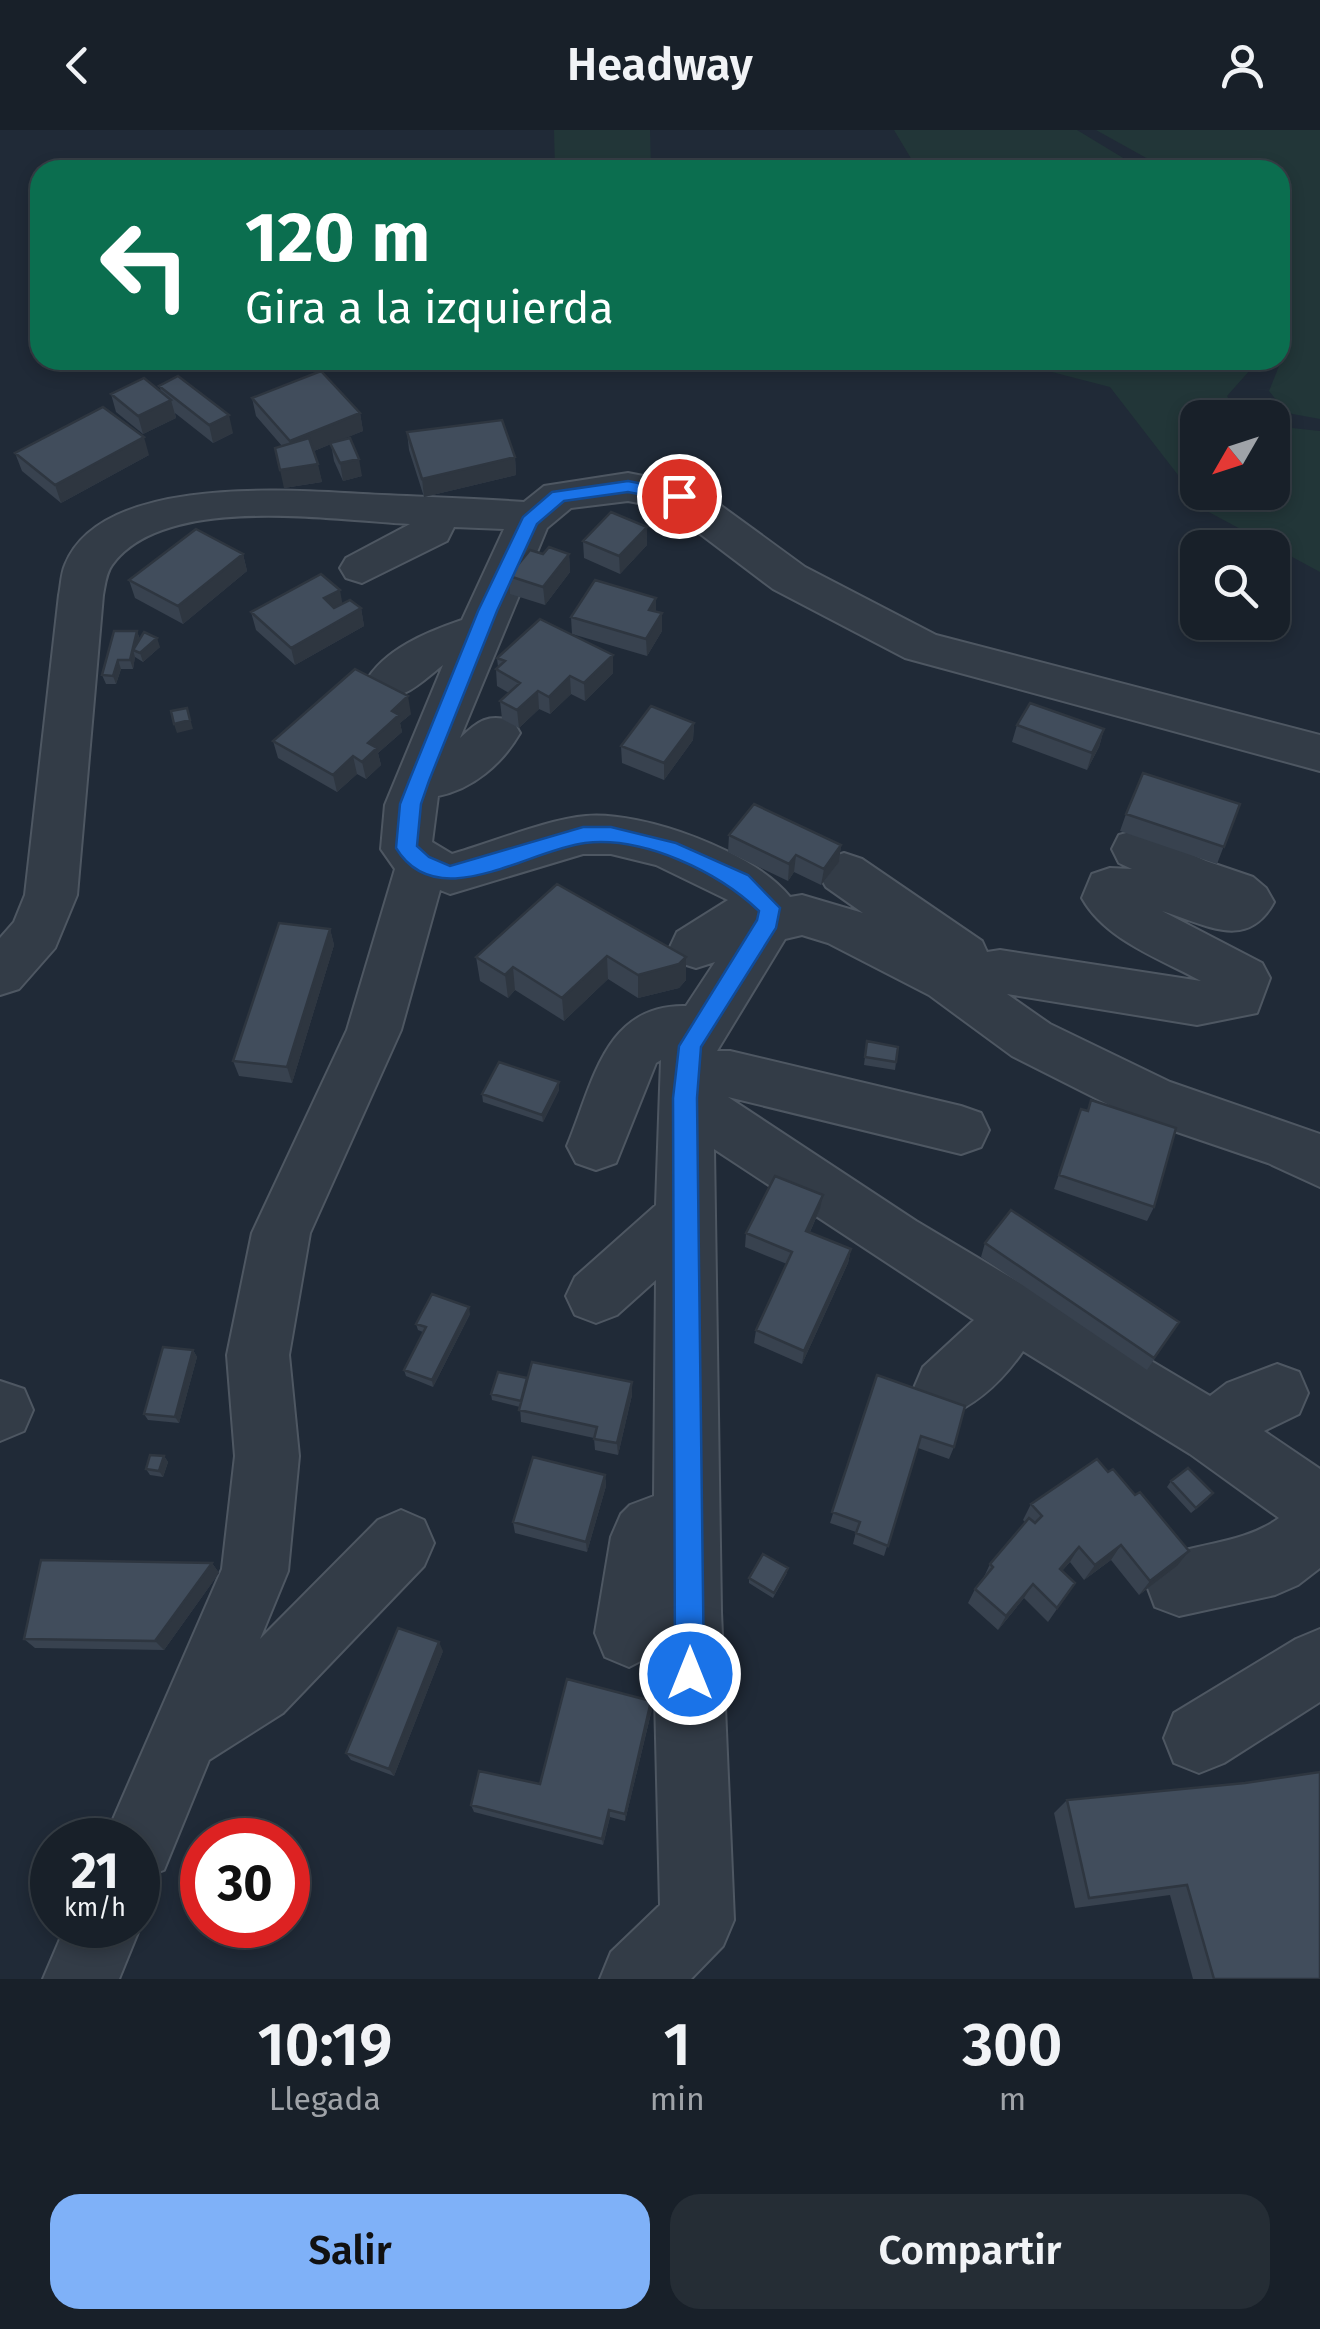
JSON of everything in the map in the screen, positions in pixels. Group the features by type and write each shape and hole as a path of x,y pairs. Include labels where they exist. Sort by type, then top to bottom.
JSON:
{"street":[{"path":"766,912 741,880 668,849 611,835 583,835 450,874 422,863 406,848 410,804 480,630 529,521 559,496 628,487 679,496 789,578 921,647 1320,753"},
{"path":"0,974 36,933 52,895 81,595 88,565 107,543 147,518 197,508 268,503 522,516 529,521"},
{"path":"362,568 432,530 435,513"},
{"path":"388,683 436,646 480,630"},
{"path":"419,781 452,775 496,733"},
{"path":"961,978 1000,971 1198,1002 1238,998 1244,978 1137,922 1108,898 1110,888 1162,890 1236,913 1248,902 1236,891 1188,875 1137,849"},
{"path":"149,1818 255,1571 266,1456 258,1355 281,1233 374,1030 422,863"},
{"path":"844,873 968,960 961,978"},
{"path":"638,1979 696,1920 691,1820 686,1215 691,1068 766,912"},
{"path":"696,946 766,912 802,915 831,924 961,978 1032,1040 1118,1083 1154,1100 1287,1144 1320,1162"},
{"path":"596,1146 634,1048 664,1028 691,1068 762,1153 1015,1314 1258,1460 1318,1508 1304,1539 1275,1562 1180,1583"},
{"path":"691,1068 961,1130"},
{"path":"596,1296 686,1215"},
{"path":"945,1388 986,1353 1015,1314"},
{"path":"1214,1434 1249,1404 1276,1393"},
{"path":"629,1632 644,1538 653,1528 688,1526"},
{"path":"182,1736 258,1689 401,1543"},
{"path":"1199,1738 1320,1662"},
{"path":"81,1979 94,1948"}],"green space":[{"path":"554,130 650,130 651,160 555,160"},
{"path":"894,130 1077,130 1126,160 912,160"},
{"path":"1096,130 1320,130 1320,419 1290,414 1290,400 1276,400 1269,391 1277,370 1290,370 1290,160 1150,160"},
{"path":"1044,370 1250,370 1227,396 1230,400 1180,400 1180,478 1110,387"},
{"path":"1290,428 1320,431 1320,572 1290,556 1290,530 1242,530 1205,510 1290,510"}],"building":[{"path":"321,371 360,413 290,441 252,398"},
{"path":"178,376 229,415 209,425 159,386"},
{"path":"144,378 171,400 138,416 111,394"},
{"path":"103,407 144,437 55,485 15,453"},
{"path":"502,420 515,457 422,479 407,432"},
{"path":"309,438 318,464 280,470 275,448"},
{"path":"350,438 359,459 340,463 330,443"},
{"path":"611,512 647,527 619,556 583,541"},
{"path":"196,529 243,554 178,606 129,580"},
{"path":"549,547 569,554 543,587 509,576 530,550 543,554"},
{"path":"321,574 340,590 324,598 334,608 350,600 361,608 291,648 251,612"},
{"path":"595,580 656,598 649,610 662,613 646,639 571,617"},
{"path":"540,619 613,655 584,683 570,676 549,697 538,691 517,710 500,701 520,683 496,669 505,661 497,658"},
{"path":"114,631 137,631 130,660 118,660 113,676 102,675"},
{"path":"144,632 157,638 140,653 133,650"},
{"path":"355,669 408,696 392,711 399,715 368,743 377,748 362,762 353,756 333,775 273,741"},
{"path":"1030,703 1104,729 1092,753 1017,725"},
{"path":"651,706 694,723 664,763 621,746"},
{"path":"187,708 190,720 174,724 171,711"},
{"path":"1143,773 1240,804 1224,847 1126,814"},
{"path":"754,804 841,845 824,869 796,855 789,864 729,835"},
{"path":"557,884 686,957 679,964 638,975 607,956 562,998 513,967 505,975 476,957"},
{"path":"279,923 330,929 287,1067 233,1061"},
{"path":"867,1041 898,1047 896,1062 865,1057"},
{"path":"499,1062 559,1082 542,1115 482,1094"},
{"path":"1091,1100 1176,1128 1154,1207 1059,1175 1081,1109 1088,1111"},
{"path":"775,1176 823,1195 806,1231 851,1249 804,1351 756,1330 792,1252 746,1233"},
{"path":"1011,1210 1179,1322 1154,1358 985,1243"},
{"path":"432,1294 469,1307 432,1380 404,1370 426,1327 416,1324"},
{"path":"163,1347 193,1350 175,1417 144,1414"},
{"path":"532,1362 632,1382 617,1443 594,1439 597,1427 519,1410"},
{"path":"498,1372 527,1378 521,1401 491,1394"},
{"path":"877,1375 965,1406 954,1447 921,1436 888,1546 856,1533 860,1522 832,1512"},
{"path":"150,1455 164,1456 159,1471 146,1469"},
{"path":"533,1457 605,1475 586,1542 513,1522"},
{"path":"1097,1459 1108,1472 1113,1469 1135,1495 1140,1492 1189,1551 1150,1581 1121,1545 1095,1565 1079,1547 1060,1569 1075,1583 1057,1608 1033,1584 1006,1616 975,1589 993,1567 990,1564 1029,1518 1035,1523 1042,1516 1031,1504"},
{"path":"1188,1468 1213,1493 1196,1508 1171,1481"},
{"path":"763,1554 788,1568 774,1593 749,1578"},
{"path":"41,1560 212,1563 155,1641 24,1639"},
{"path":"398,1628 439,1642 389,1769 346,1753"},
{"path":"567,1679 651,1701 625,1814 609,1810 602,1839 471,1805 479,1771 540,1784"},
{"path":"1320,1772 1320,1979 1214,1979 1187,1885 1089,1898 1067,1800"}],"route":[{"path":"679,496 628,487 559,496 529,521 410,804 406,848 422,863 450,874 583,835 611,835 668,849 741,880 770,908 768,922 690,1046 685,1098 690,1674"}]}
